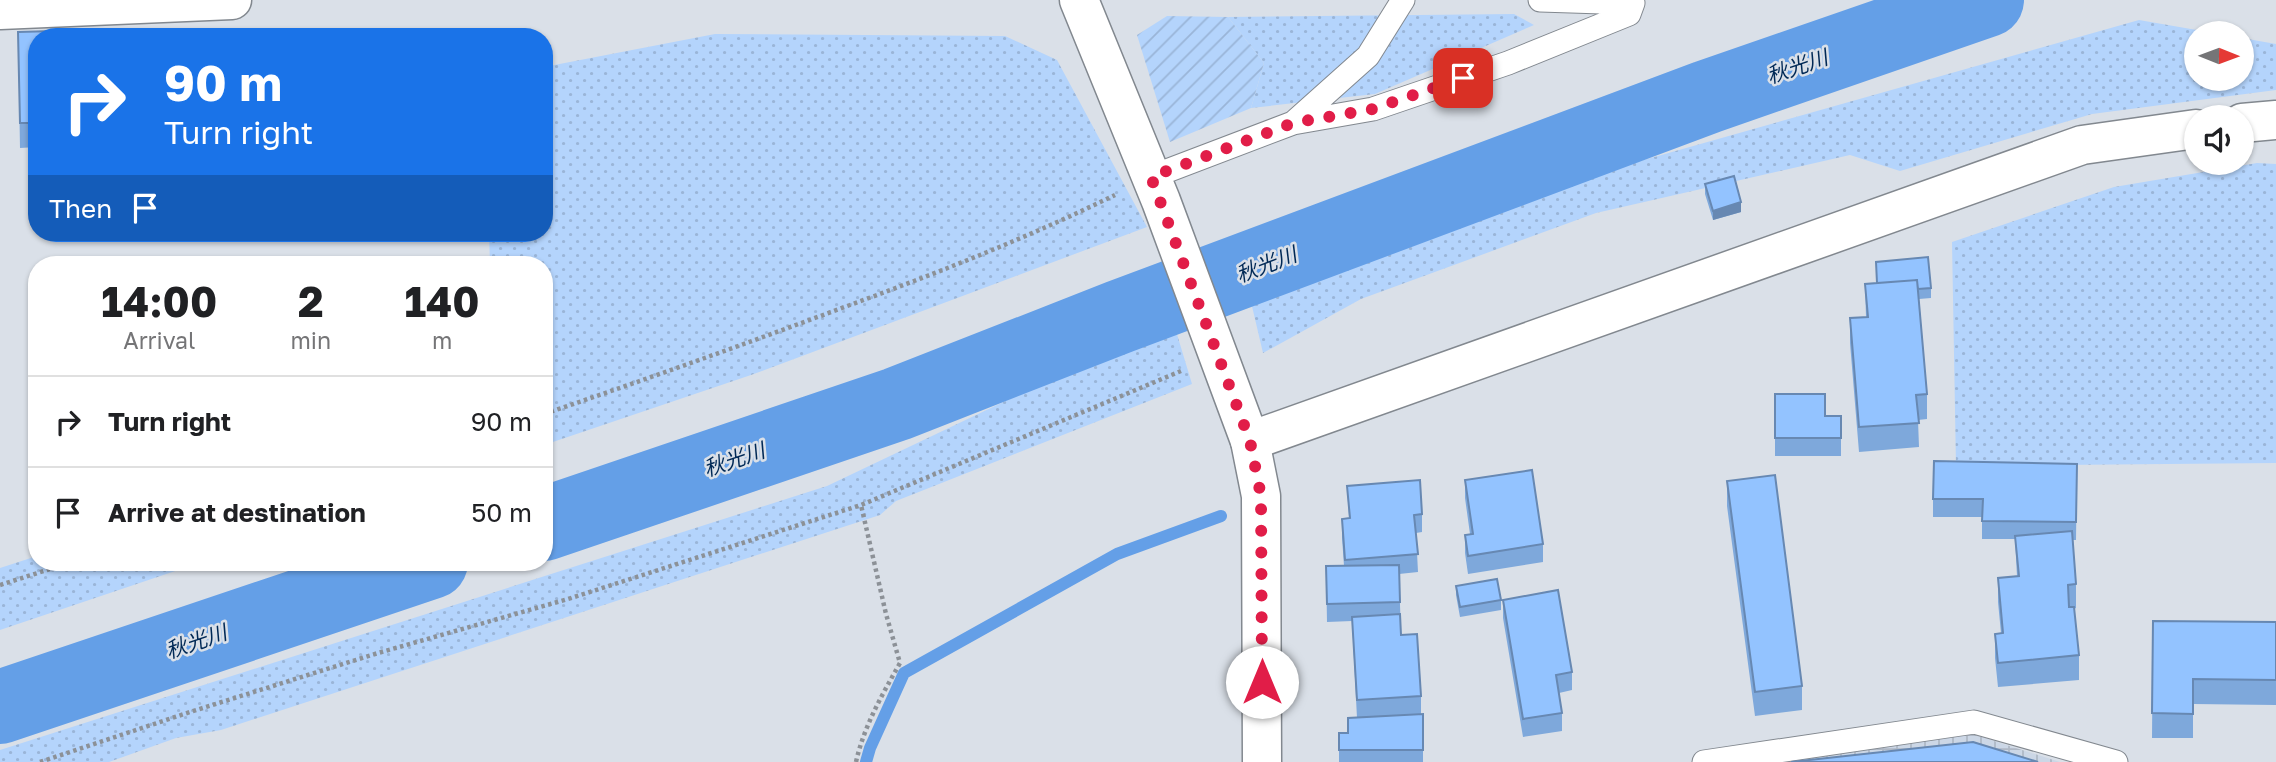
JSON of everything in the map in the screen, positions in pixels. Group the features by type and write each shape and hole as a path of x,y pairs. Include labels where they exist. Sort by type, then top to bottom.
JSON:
{"street":[{"path":"0,10 232,0"},
{"path":"1079,0 1156,189 1250,441 1261,496 1262,762"},
{"path":"2254,122 2276,120"},
{"path":"1250,441 2082,145 2184,131"}],"lane":[{"path":"1293,123 1368,56 1404,0"},
{"path":"1156,189 1293,123 1373,109 1508,63 1629,14 1633,3 1540,0"},
{"path":"1704,762 1759,757 1974,722 2116,762"}],"path":[{"path":"553,411 713,356 950,268 1071,216 1156,189"},
{"path":"40,762 378,653 568,598 861,505 1214,346"},
{"path":"856,762 877,703 900,663 861,505"},
{"path":"0,585 44,571"}],"shaded area":[{"path":"1514,14 1534,25 1375,94 1251,108 1264,63 1228,17"},
{"path":"1167,16 1228,17 1264,63 1251,108 1170,142 1137,35"},
{"path":"2139,20 2184,28 2184,91 2254,91 2254,40 2276,44 2276,90 2092,114 1900,171 1850,155 1596,213 1361,299 1263,353 1251,302 1587,176"},
{"path":"715,34 1005,36 1057,60 1147,227 751,375 553,442 553,256 490,256 489,242 553,242 553,65"},
{"path":"2254,164 2276,164 2276,463 1956,466 1952,242 2114,187 2186,175 2254,175"},
{"path":"1173,321 1192,384 896,501 880,515 221,730 176,738 109,762 0,762 0,750 827,486"},
{"path":"28,559 28,571 175,571 0,630 0,568"},
{"path":"1969,733 2060,762 1787,762"}],"building":[{"path":"18,32 28,32 28,123 20,123"},
{"path":"1734,176 1741,202 1713,211 1705,184"},
{"path":"1928,257 1931,288 1918,289 1917,280 1877,283 1876,262"},
{"path":"1917,280 1927,394 1916,395 1919,423 1859,427 1850,318 1868,317 1865,284"},
{"path":"1775,394 1825,394 1825,416 1841,416 1841,438 1775,438"},
{"path":"1934,461 2077,464 2076,522 1982,521 1983,499 1933,499"},
{"path":"1532,470 1543,544 1468,556 1465,535 1473,534 1465,480"},
{"path":"1775,475 1802,686 1755,692 1727,481"},
{"path":"1420,480 1422,514 1414,515 1418,554 1345,560 1342,519 1350,518 1347,486"},
{"path":"2072,531 2076,584 2068,585 2069,607 2074,607 2079,655 1998,663 1995,634 2003,633 1998,578 2019,576 2015,536"},
{"path":"1399,565 1400,602 1327,604 1326,566"},
{"path":"1497,579 1501,600 1460,607 1456,586"},
{"path":"1558,590 1572,672 1556,675 1562,713 1523,719 1503,600"},
{"path":"1400,614 1401,635 1417,634 1421,696 1357,700 1352,617"},
{"path":"2153,621 2276,622 2276,680 2193,679 2193,714 2152,713"},
{"path":"1423,714 1423,750 1339,750 1339,733 1348,733 1348,718"},
{"path":"1973,742 2038,762 1791,762"}],"waterway":[{"name":"秋光川","path":"553,521 897,404 1119,317 1707,97 1987,0"},
{"path":"866,762 904,673 1117,554 1221,516"},
{"name":"秋光川","path":"0,707 404,571"}],"route":[{"path":"1262,682 1261,496 1250,441 1151,177 1293,123 1373,109 1463,78"}]}
